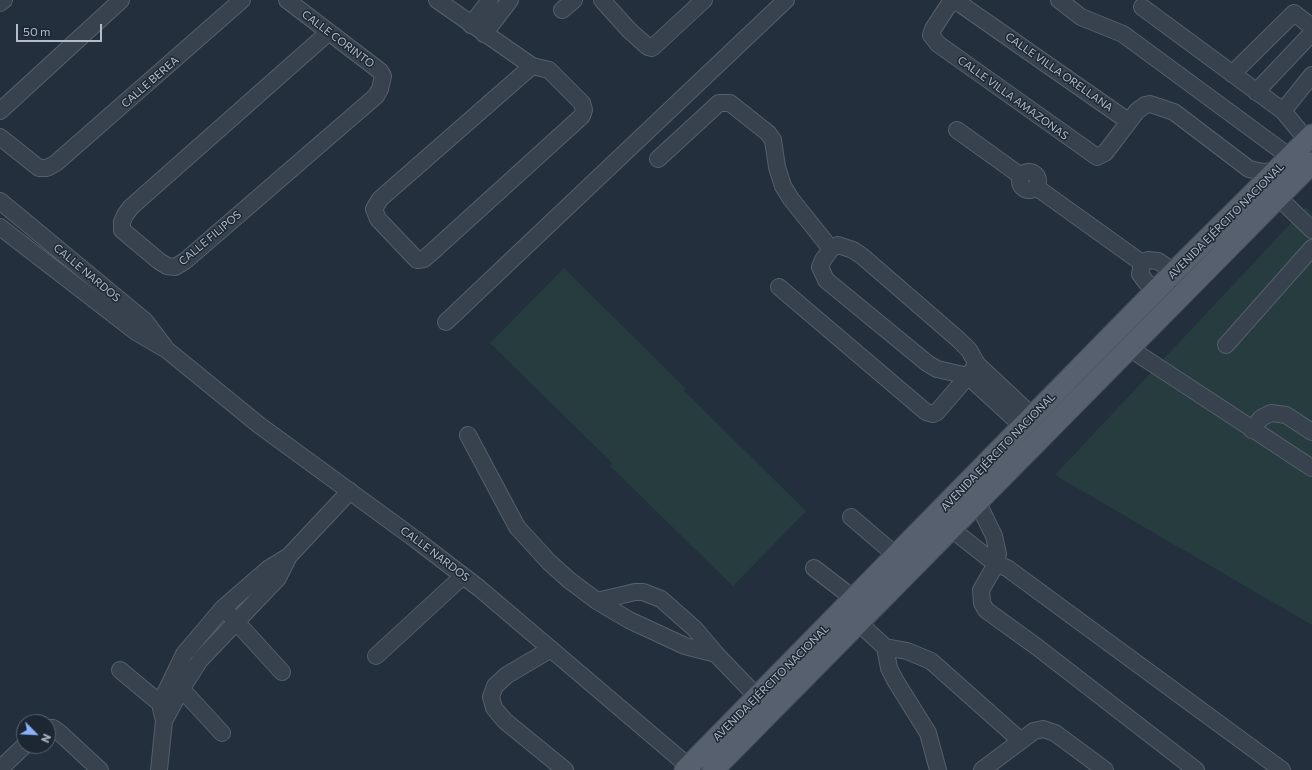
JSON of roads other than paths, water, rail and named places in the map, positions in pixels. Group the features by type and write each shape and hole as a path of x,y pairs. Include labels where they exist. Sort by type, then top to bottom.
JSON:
{"main road":[{"name":"AVENIDA EJÉRCITO NACIONAL","path":"904,562 950,528 977,501 1036,428 1174,272 1248,180 1282,164 1310,137"},
{"name":"AVENIDA EJÉRCITO NACIONAL","path":"689,769 764,704 1036,428 1129,348 1312,163"},
{"name":"AVENIDA EJÉRCITO NACIONAL","path":"713,770 764,704"}],"street":[{"path":"0,3 4,0"},
{"path":"2,108 121,0"},
{"name":"CALLE BEREA","path":"0,137 39,168 47,168 56,163 242,0"},
{"name":"CALLE CORINTO","path":"287,0 380,71 383,76 382,82"},
{"path":"437,0 470,25 532,66 549,70 582,103 584,110 582,116 432,252 424,259 417,260 378,219 374,210 380,198 532,66"},
{"path":"470,25 490,0"},
{"path":"484,34 510,0"},
{"path":"562,10 574,0"},
{"path":"602,0 629,30 648,47 652,48 704,0"},
{"path":"446,322 786,0"},
{"path":"1058,0 1082,17 1123,34 1282,164"},
{"name":"CALLE VILLA ORELLANA","path":"931,35 948,6 954,2 966,6 1128,121"},
{"path":"1142,7 1283,111 1310,137"},
{"path":"1232,74 1294,13 1312,27"},
{"name":"CALLE FILIPOS","path":"329,32 132,207 122,222 122,230 166,266 175,267 185,261 376,96 382,82"},
{"path":"1256,92 1312,33"},
{"name":"CALLE VILLA AMAZONAS","path":"931,35 938,44 1097,158 1105,153 1128,121"},
{"path":"1283,111 1312,75"},
{"path":"658,159 719,103 730,103 768,134 773,140 777,167 783,186 791,199 831,249"},
{"path":"1128,121 1145,105 1156,105 1162,109 1174,112 1248,180"},
{"path":"957,130 1021,176 1027,172 1034,174 1038,180 1036,187 1142,263"},
{"path":"1278,198 1312,230"},
{"name":"CALLE NARDOS","path":"0,201 145,321 168,350"},
{"name":"CALLE NARDOS","path":"0,227 136,332 168,350 259,424 464,576 551,649 689,769"},
{"path":"972,370 937,369 927,363 826,280 820,267 831,249 838,246 846,247 862,256 959,340 969,350 972,370 1036,428"},
{"path":"1226,345 1312,248"},
{"path":"1142,263 1148,260 1158,261 1174,272"},
{"path":"1142,263 1140,274 1146,282 1157,291"},
{"path":"779,287 926,412 933,414 937,412 972,370"},
{"path":"1129,348 1312,468"},
{"path":"1252,430 1261,418 1271,413 1286,416 1312,432"},
{"path":"468,435 517,527 549,562 597,601 658,634 685,646 716,654"},
{"path":"159,770 165,712 191,643 223,608 268,569 289,556 350,491"},
{"path":"977,501 994,536 998,554 996,564 981,590 982,603 986,610 1037,647 1196,770"},
{"path":"851,517 904,562"},
{"path":"950,528 996,564 1007,568 1282,770"},
{"path":"176,683 278,578 289,556"},
{"path":"814,568 856,610 885,647 889,668 928,733 938,770"},
{"path":"376,656 464,576"},
{"path":"597,601 635,592 652,595 661,599 695,628 716,654 764,704"},
{"path":"223,608 282,672"},
{"path":"885,647 908,651 931,661 1021,741"},
{"path":"551,649 506,675 495,686 491,697 494,708 505,721 565,770"},
{"path":"120,670 165,712"},
{"path":"176,683 222,733"},
{"path":"982,770 1038,729 1048,730 1105,770"},
{"path":"56,730 100,770"},
{"path":"0,769 16,754"}]}
